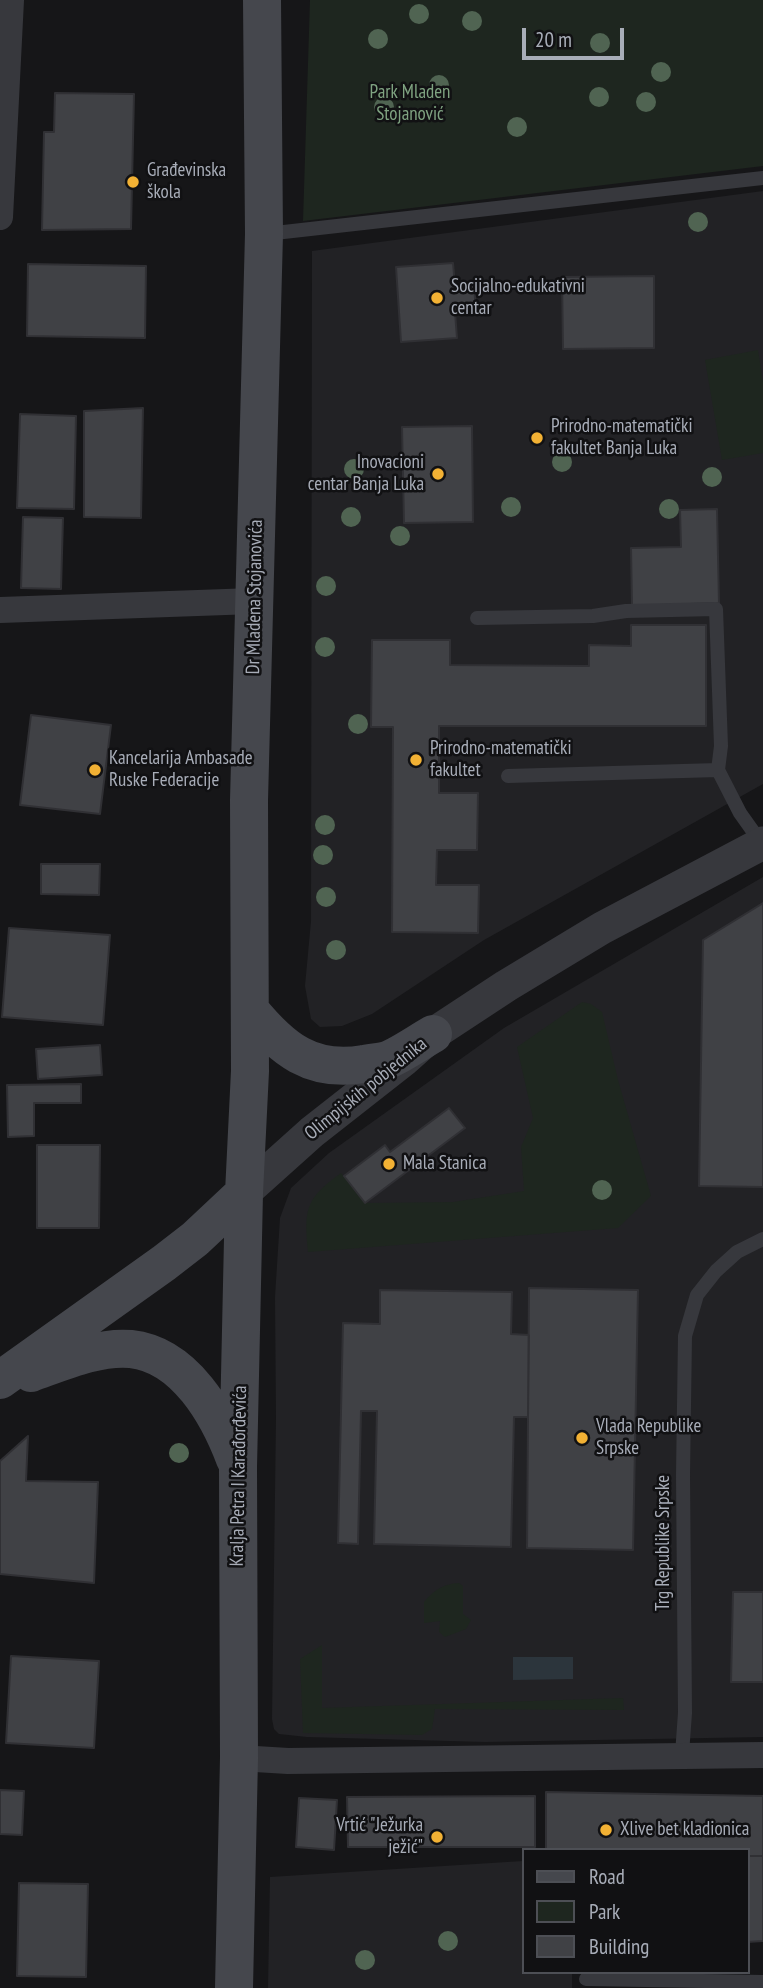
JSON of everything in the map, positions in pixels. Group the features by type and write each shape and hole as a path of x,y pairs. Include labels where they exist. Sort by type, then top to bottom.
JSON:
{"main road":[{"name":"Dr Mladena Stojanovića","path":"244,1193 250,1071 249,800 264,234 262,0"},
{"path":"250,1010 271,1035 300,1057 323,1065 351,1066 388,1060 433,1034"},
{"name":"Olimpijskih pobjednika","path":"0,1382 185,1247 244,1193"},
{"name":"Kralja Petra I Karađorđevića","path":"234,1988 239,1758 238,1467 244,1193"},
{"path":"0,1382 78,1356 130,1349 146,1353 173,1366 189,1380 217,1420 238,1467"}],"street":[{"path":"0,217 11,0"},
{"path":"0,610 254,601"},
{"name":"Olimpijskih pobjednika","path":"244,1193 313,1132 433,1034 602,928 762,844"},
{"path":"239,1758 288,1761 763,1755"}],"lane":[{"path":"264,234 763,178"},
{"path":"477,618 593,616 626,611 716,609 721,746 718,770 740,813 762,844"},
{"path":"508,776 718,770"},
{"name":"Trg Republike Srpske","path":"682,1754 685,1713 685,1336 697,1296 710,1279 737,1252 763,1238"},
{"path":"586,1979 763,1982"}],"shaded area":[{"name":"Prirodno-matematički fakultet Banja Luka","path":"763,191 763,784 484,940 372,1014 342,1026 320,1027 311,1019 305,986 311,921 312,251"},
{"path":"763,877 763,1737 485,1742 279,1734 274,1729 272,1719 275,1297 280,1218 291,1188 329,1153 504,1028"},
{"path":"513,1657 573,1657 573,1679 513,1680"},
{"path":"522,1861 522,1974 572,1974 572,1988 268,1988 270,1877"}],"green space":[{"name":"Park Mladen Stojanović","path":"310,0 763,0 763,166 303,221"},
{"path":"758,350 763,382 763,453 722,460 705,360"},
{"path":"582,1002 591,1004 602,1012 651,1196 618,1228 308,1252 306,1225 310,1206 320,1190 341,1173 365,1203 453,1202 524,1191 521,1147 533,1118 517,1047"},
{"path":"459,1583 463,1586 463,1614 471,1620 466,1629 445,1637 439,1632 440,1621 424,1623 424,1602 439,1588"},
{"path":"322,1645 322,1708 623,1698 624,1710 435,1709 432,1729 422,1735 303,1733 300,1659"}],"building":[{"path":"55,93 134,94 131,229 42,230 44,132 54,132"},
{"name":"Socijalno-edukativni centar","path":"453,263 455,286 474,285 476,311 455,312 457,338 401,342 396,267"},
{"path":"28,264 146,266 145,338 27,336"},
{"path":"654,276 654,348 563,349 562,277"},
{"path":"143,408 141,518 84,517 84,411"},
{"path":"20,414 76,416 74,509 17,508"},
{"name":"Inovacioni centar Banja Luka","path":"472,426 473,522 404,523 402,427"},
{"path":"717,509 719,603 632,606 631,548 681,547 680,510"},
{"path":"23,517 63,518 61,589 21,588"},
{"name":"Prirodno-matematički fakultet","path":"631,625 706,625 706,726 439,726 439,793 478,793 477,850 437,850 436,885 479,885 478,933 392,932 393,727 371,727 372,640 450,640 450,665 589,666 589,645 631,646"},
{"path":"31,715 111,725 100,814 20,805"},
{"path":"41,864 100,864 99,895 41,894"},
{"path":"763,903 763,1187 699,1186 703,940"},
{"path":"9,928 110,935 103,1025 2,1017"},
{"path":"100,1045 102,1075 38,1079 36,1049"},
{"path":"81,1084 81,1103 34,1103 34,1136 8,1137 7,1085"},
{"name":"Mala Stanica","path":"449,1108 465,1128 365,1203 344,1176 385,1145 390,1152"},
{"path":"37,1145 100,1145 99,1228 37,1228"},
{"name":"Vlada Republike Srpske","path":"529,1288 638,1290 633,1550 527,1548"},
{"path":"380,1290 512,1292 511,1334 529,1335 528,1417 514,1417 511,1547 374,1544 377,1411 361,1411 358,1544 338,1543 343,1323 380,1324"},
{"path":"28,1436 26,1481 98,1482 94,1583 0,1574 0,1461"},
{"path":"733,1592 763,1592 763,1682 731,1682"},
{"path":"11,1656 99,1661 94,1748 6,1743"},
{"path":"0,1790 24,1791 22,1835 0,1834"},
{"path":"546,1792 763,1796 763,1856 749,1856 749,1848 546,1848"},
{"path":"535,1796 535,1847 348,1847 347,1797"},
{"path":"299,1798 337,1800 334,1850 296,1847"},
{"path":"749,1856 763,1856 763,1941 749,1942"},
{"path":"19,1883 88,1884 86,1977 17,1976"}],"place":[{"name":"Građevinska škola","path":"133,182"},
{"name":"Socijalno-edukativni centar","path":"437,298"},
{"name":"Prirodno-matematički fakultet Banja Luka","path":"537,438"},
{"name":"Inovacioni centar Banja Luka","path":"438,474"},
{"name":"Prirodno-matematički fakultet","path":"416,760"},
{"name":"Kancelarija Ambasade Ruske Federacije","path":"95,770"},
{"name":"Mala Stanica","path":"389,1164"},
{"name":"Vlada Republike Srpske","path":"582,1438"},
{"name":"Xlive bet kladionica","path":"606,1830"},
{"name":"Vrtić \"Ježurka ježić\"","path":"437,1837"}]}
